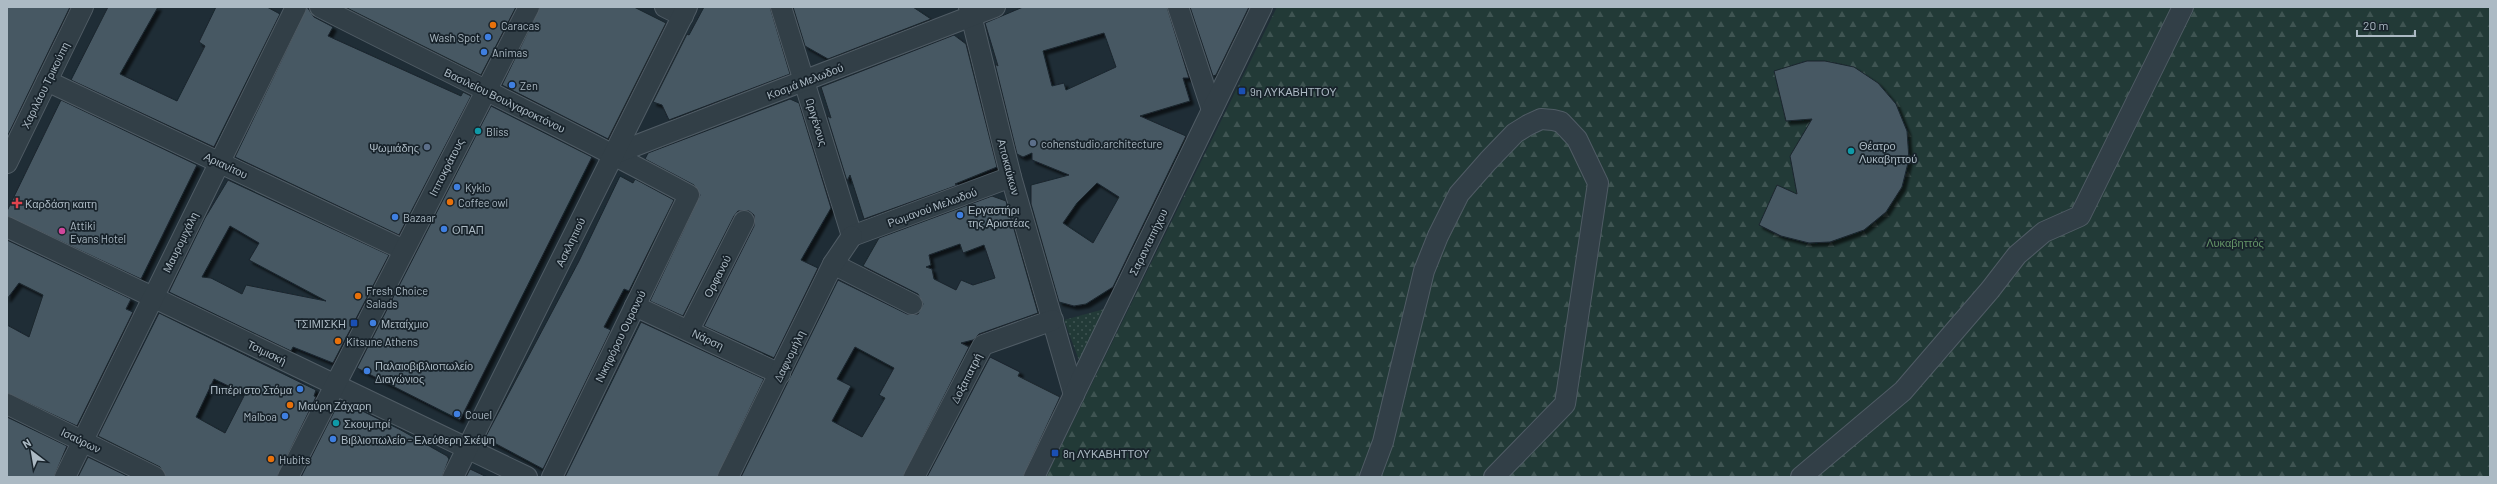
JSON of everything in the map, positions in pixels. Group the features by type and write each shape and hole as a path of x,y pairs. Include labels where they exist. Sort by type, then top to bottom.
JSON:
{"street":[{"name":"Χαριλάου Τρικούπη","path":"7,163 83,7"},
{"name":"Μαυρομιχάλη","path":"64,477 296,7"},
{"name":"Βασιλείου Βουλγαροκτόνου","path":"320,7 485,92 614,154 689,195"},
{"name":"Ιπποκράτους","path":"288,477 529,7"},
{"path":"665,7 685,11"},
{"name":"Ωριγένους","path":"781,7 852,236"},
{"name":"Κοσμά Μελωδού","path":"614,154 805,81 970,12 995,7"},
{"path":"1178,7 1212,110"},
{"name":"Σαρανταπήχου","path":"1034,477 1262,7"},
{"path":"1801,477 1903,391 1966,320 2017,255 2044,232 2080,216 2183,7"},
{"name":"Ασκληπιού","path":"453,477 685,11"},
{"name":"Αποκαύκων","path":"970,12 1012,177 1074,395"},
{"name":"Αριανίτου","path":"47,81 404,250"},
{"path":"1370,477 1383,442 1424,271 1438,236 1459,194 1515,133 1541,119 1561,122 1570,130 1581,146 1598,183 1566,404 1494,476"},
{"name":"Ρωμανού Μελωδού","path":"852,236 1012,177"},
{"name":"Νικηφόρου Ουρανού","path":"552,477 689,195"},
{"name":"Ορφανού","path":"689,330 744,221"},
{"name":"Τσιμισκή","path":"7,227 527,477"},
{"name":"Δαφνομήλη","path":"728,477 833,264 852,236"},
{"path":"833,264 912,304"},
{"name":"Νάρση","path":"635,306 780,374"},
{"name":"Δοξαπατρή","path":"914,477 983,345 1053,320"},
{"name":"Ισαύρων","path":"7,404 155,477"}],"green space":[{"name":"Λυκαβηττός","path":"1277,7 2490,7 2490,477 1046,477"},
{"path":"1108,308 1080,363 1064,320"}],"building":[{"path":"7,7 70,7 7,137"},
{"path":"108,7 158,7 120,74 177,101 205,46 199,42 216,7 267,7 280,14 214,147 71,80"},
{"path":"307,7 314,17 333,27 328,36 461,96 463,92 471,96 399,235 235,157"},
{"path":"345,7 516,7 481,75"},
{"path":"540,7 634,7 666,23 608,139 502,85"},
{"path":"704,7 770,7 790,74 669,120 662,105 653,102 687,34 689,35"},
{"path":"793,7 913,7 931,19 828,59 805,46"},
{"path":"1023,7 1167,7 1189,78 1183,78 1190,101 1140,116 1186,136 1113,287 1086,304 1074,306 1059,302 1031,204 1031,185 1069,175 1032,160 1032,153 1023,157 1017,154 995,64 998,66 985,23","holes":["1104,33 1116,67 1066,90 1064,83 1052,86 1043,51","1097,183 1119,197 1093,243 1063,223 1077,203"]},
{"path":"1190,7 1249,7 1216,75 1213,76"},
{"path":"954,35 966,44 997,167 955,184 958,185 864,219 850,175 847,181 827,116 831,118 821,87"},
{"name":"Θέατρο Λυκαβηττού","path":"1807,61 1825,61 1854,67 1878,83 1896,104 1907,131 1909,159 1902,187 1886,212 1864,230 1830,242 1809,243 1781,236 1759,225 1777,185 1797,194 1790,156 1812,119 1786,121 1774,71"},
{"path":"790,99 799,103 831,208 801,260 818,268 774,358 704,326 754,226 754,215 749,211 738,211 734,216 683,316 650,301 700,195 694,185 645,159 648,153"},
{"path":"61,100 197,165 141,279 7,216 7,211"},
{"path":"491,106 592,157 460,420 357,368"},
{"path":"620,176 633,183 635,179 674,200 629,291 624,289 604,327 611,330 543,469 485,438 579,261"},
{"path":"228,180 389,255 333,363 293,347 291,351 169,292 205,218","holes":["230,226 259,243 249,260 326,301 246,285 242,294 211,278 202,277"]},
{"path":"992,196 1006,201 1038,313 979,334 973,340 961,343 969,347 903,477 741,477 838,280 907,314 918,314 923,304 918,294 863,266 879,238","holes":["960,244 963,253 984,245 995,278 973,285 961,280 956,290 934,279 932,269 926,267 931,265 929,255","855,347 894,368 879,395 885,398 862,437 832,421 851,386 837,379"]},
{"path":"7,240 131,299 126,309 133,312 77,426 7,393 7,325 29,337 43,295 19,283 7,299"},
{"path":"159,313 316,390 314,396 316,397 277,477 166,477 160,467 98,436","holes":["214,379 245,394 225,433 196,417"]},
{"path":"641,322 764,379 717,477 565,477"},
{"path":"990,357 1020,372 1018,376 1060,397 1023,477 927,477"},
{"path":"350,405 399,429 447,456 449,459 442,477 301,477 337,406 346,410"},
{"path":"7,417 67,446 54,477 7,477"},
{"path":"88,457 129,477 78,477"},
{"path":"470,469 487,477 466,477"}],"place":[{"name":"Caracas","path":"493,25"},
{"name":"Wash Spot","path":"488,37"},
{"name":"Animas","path":"484,52"},
{"name":"Zen","path":"512,85"},
{"name":"9η ΛΥΚΑΒΗΤΤΟΥ","path":"1242,91"},
{"name":"Bliss","path":"478,131"},
{"name":"cohenstudio.architecture","path":"1033,143"},
{"name":"Ψωμιάδης","path":"427,147"},
{"name":"Θέατρο Λυκαβηττού","path":"1851,151"},
{"name":"Kyklo","path":"457,187"},
{"name":"Coffee owl","path":"450,202"},
{"name":"Καρδάση καιτη","path":"17,203"},
{"name":"Εργαστήρι της Αριστέας","path":"960,215"},
{"name":"Bazaar","path":"395,217"},
{"name":"ΟΠΑΠ","path":"444,229"},
{"name":"Attiki Evans Hotel","path":"62,231"},
{"name":"Fresh Choice Salads","path":"358,296"},
{"name":"ΤΣΙΜΙΣΚΗ","path":"354,323"},
{"name":"Μεταίχμιο","path":"373,323"},
{"name":"Kitsune Athens","path":"338,341"},
{"name":"Παλαιοβιβλιοπωλείο Διαγώνιος","path":"367,371"},
{"name":"Πιπέρι στο Στόμα","path":"300,389"},
{"name":"Μαύρη Ζάχαρη","path":"290,405"},
{"name":"Couel","path":"457,414"},
{"name":"Malboa","path":"285,416"},
{"name":"Σκουμπρί","path":"336,423"},
{"name":"Βιβλιοπωλείο - Ελεύθερη Σκέψη","path":"333,439"},
{"name":"8η ΛΥΚΑΒΗΤΤΟΥ","path":"1055,453"},
{"name":"Hubits","path":"271,459"}]}
